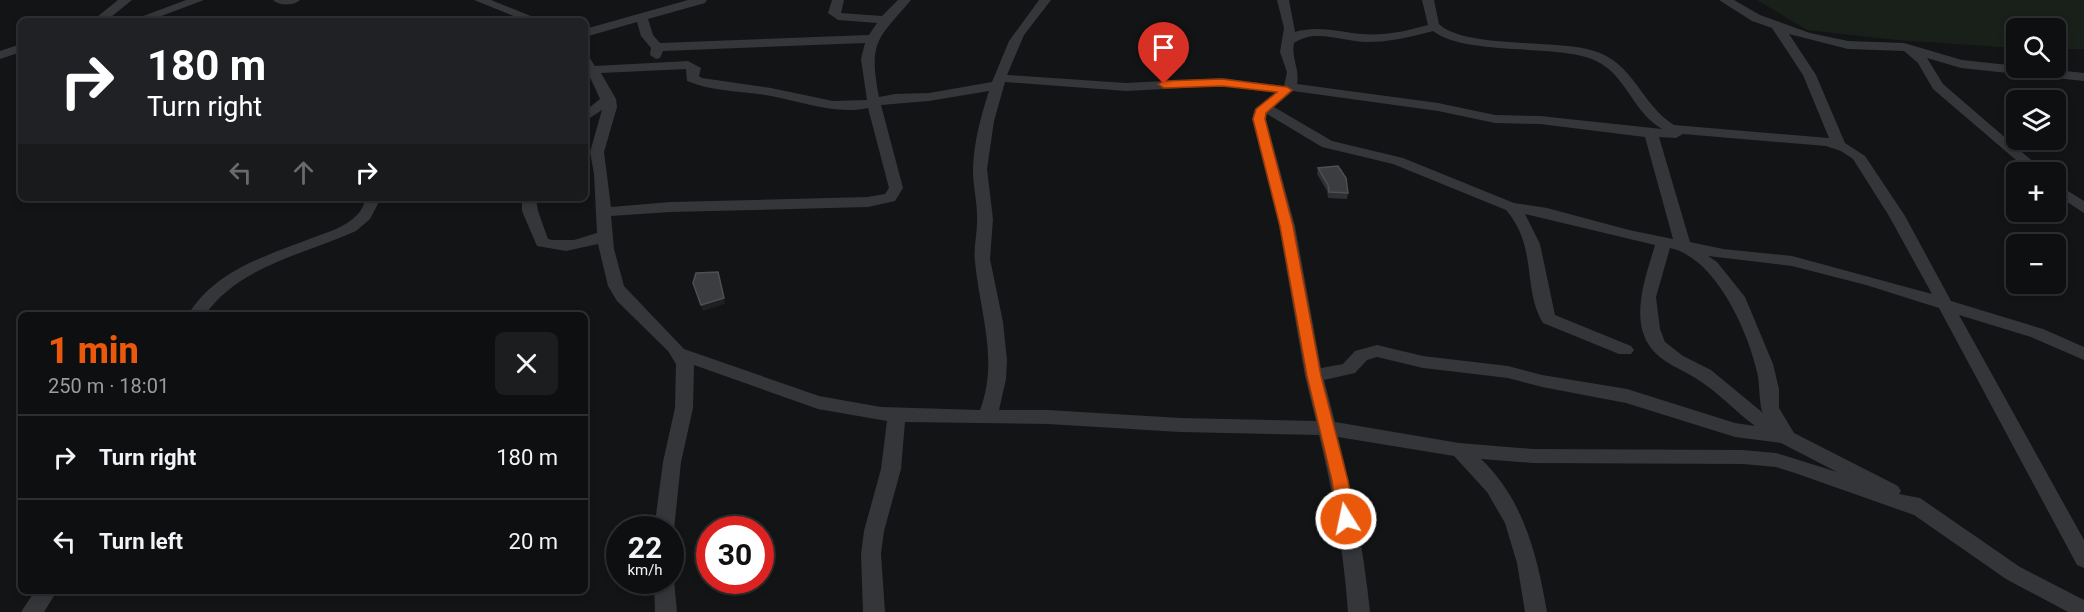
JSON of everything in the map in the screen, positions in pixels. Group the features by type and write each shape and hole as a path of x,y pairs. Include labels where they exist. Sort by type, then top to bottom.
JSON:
{"street":[{"path":"102,18 126,0"},
{"path":"145,18 198,0"},
{"path":"279,0 294,0"},
{"path":"480,0 529,18"},
{"path":"588,32 701,0"},
{"path":"837,0 834,13 838,16 886,20"},
{"path":"604,212 670,207 803,205 890,198 896,188 874,104 867,60 868,48 886,20 905,0"},
{"path":"987,417 998,388 999,362 998,343 982,262 985,219 980,168 983,146 1000,81 1015,42 1045,0"},
{"path":"1283,0 1290,28 1286,52 1293,72 1288,88 1260,112 1259,119 1287,226 1314,376 1344,502 1359,612"},
{"path":"1428,0 1435,27 1439,32 1457,38 1592,54 1617,68 1632,84 1656,121 1663,125 1682,131 1820,141 1839,145 1858,156 1898,216 2084,559"},
{"path":"1725,0 1756,18 1807,36 1854,46 1908,48 1961,64 2084,77"},
{"path":"641,17 647,36 657,47 651,67"},
{"path":"1777,26 1797,52 1818,93 1824,115 1839,145"},
{"path":"1287,42 1296,35 1306,32 1365,38 1407,35 1435,27"},
{"path":"657,47 874,39"},
{"path":"1908,48 1923,62 1938,86 2026,162"},
{"path":"0,55 18,49"},
{"path":"588,65 651,67 688,65 695,68 692,78 699,81 771,92 833,105 874,104 895,98 929,97 1000,81 1126,87 1222,82 1438,107 1496,119 1540,120 1651,133 1709,132"},
{"path":"588,65 609,99 610,106 597,152 601,174 606,249 616,286 623,297 639,310 680,354 686,371 684,408 672,462 666,516"},
{"path":"588,115 609,99"},
{"path":"1265,107 1327,144 1398,161 1511,207 1547,213 1723,254 1792,261 1945,304 2037,333 2084,354"},
{"path":"1651,133 1683,246 1711,266 1737,297 1764,364 1770,389 1770,409 1788,438"},
{"path":"2066,195 2084,208"},
{"path":"198,312 208,298 229,281 351,228 365,216 372,201"},
{"path":"529,201 530,211 542,242 555,247 567,246 606,236"},
{"path":"1511,207 1526,224 1540,280 1543,305 1549,319 1625,350"},
{"path":"1664,242 1648,297 1652,330 1658,345 1677,360 1705,375 1764,424 1866,477 1920,509 2013,573 2084,610"},
{"path":"1314,376 1349,369 1361,355 1377,351 1423,362 1508,372 1542,381 1617,394 1735,430 1788,438"},
{"path":"680,354 818,402 881,414 1048,417 1180,425 1327,428 1459,450 1572,457 1732,457 1776,460 1920,509"},
{"path":"874,612 871,554 874,531 891,469 897,414"},
{"path":"1459,450 1494,484 1517,524 1526,550 1536,612"},
{"path":"32,612 45,594"},
{"path":"665,594 666,612"}],"shaded area":[{"path":"1757,0 2084,0 2084,49 2066,49 2066,18 2006,18 2006,47 1897,40 1807,30"}],"building":[{"path":"1338,166 1346,178 1348,193 1329,192 1328,185 1318,168"},
{"path":"718,272 724,298 701,305 693,283 696,273"}],"route":[{"path":"1164,84 1222,82 1287,90 1260,112 1259,119 1287,226 1314,376 1340,481 1346,519"}]}
